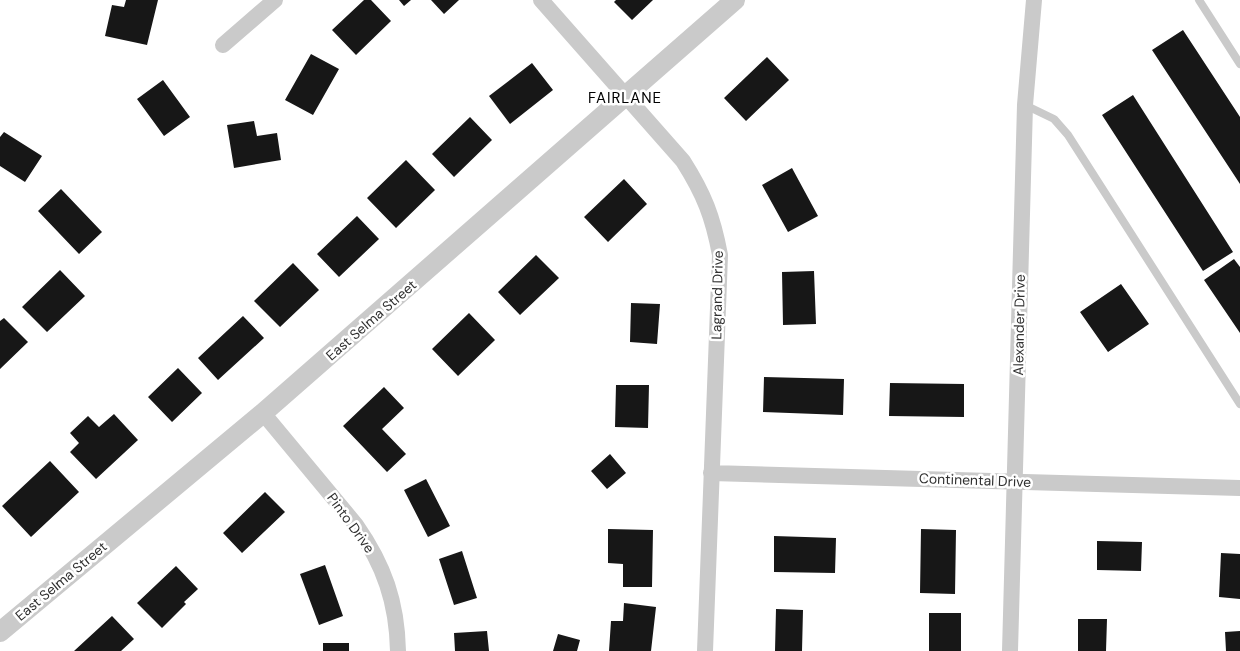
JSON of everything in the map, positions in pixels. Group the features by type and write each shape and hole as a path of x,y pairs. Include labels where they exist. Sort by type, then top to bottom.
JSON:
{"street":[{"path":"223,45 275,0"},
{"name":"Lagrand Drive","path":"541,0 683,162 697,183 708,206 716,230 720,255 705,651"},
{"name":"East Selma Street","path":"0,632 263,413 735,0"},
{"name":"Alexander Drive","path":"1010,651 1025,105 1034,0"},
{"name":"Pinto Drive","path":"263,413 356,525 369,544 389,586 398,631 398,651"},
{"name":"Continental Drive","path":"711,473 1240,488"}],"lane":[{"path":"1199,0 1240,64"},
{"path":"1025,105 1054,119 1068,135 1240,404"}],"building":[{"path":"126,0 158,0 147,45 105,36 112,5 124,7"},
{"path":"364,0 371,0 391,21 356,55 332,30"},
{"path":"399,0 411,0 404,6"},
{"path":"431,0 459,0 444,14"},
{"path":"616,0 653,0 632,20 614,2"},
{"path":"1183,30 1240,117 1240,184 1152,50"},
{"path":"311,54 339,69 313,115 285,100"},
{"path":"767,57 789,80 746,121 724,98"},
{"path":"532,63 553,90 510,124 489,96"},
{"path":"163,80 190,117 164,136 137,99"},
{"path":"1133,95 1233,252 1203,271 1102,115"},
{"path":"470,117 492,140 454,177 432,154"},
{"path":"254,121 257,136 277,133 281,160 234,168 227,125"},
{"path":"4,132 42,156 25,182 0,166 0,137"},
{"path":"406,160 435,190 396,228 367,198"},
{"path":"792,168 818,216 788,232 762,185"},
{"path":"624,179 647,204 608,242 584,217"},
{"path":"61,189 102,232 79,254 38,211"},
{"path":"357,216 379,239 339,277 317,254"},
{"path":"536,255 559,278 520,315 498,292"},
{"path":"1234,259 1240,267 1240,333 1204,280"},
{"path":"293,263 319,290 280,327 254,301"},
{"path":"60,270 85,296 47,332 22,307"},
{"path":"814,271 816,324 783,325 782,272"},
{"path":"1121,284 1149,324 1108,352 1080,312"},
{"path":"631,303 660,304 657,344 630,342"},
{"path":"469,313 495,340 458,376 432,349"},
{"path":"243,316 264,338 218,380 198,358"},
{"path":"4,318 28,342 0,369 0,321"},
{"path":"178,368 202,393 172,422 148,397"},
{"path":"764,377 844,379 843,415 763,412"},
{"path":"890,383 964,384 964,417 889,416"},
{"path":"616,385 649,385 648,428 615,427"},
{"path":"384,387 404,408 382,429 406,454 387,472 343,426"},
{"path":"114,414 138,440 96,479 70,452 79,443 70,433 88,416 99,427"},
{"path":"610,454 626,473 607,489 591,471"},
{"path":"50,461 79,492 31,537 2,506"},
{"path":"426,479 450,526 428,537 404,490"},
{"path":"265,492 285,512 242,553 223,533"},
{"path":"608,529 653,530 652,587 623,587 623,564 608,563"},
{"path":"921,529 956,530 955,594 920,593"},
{"path":"774,536 836,538 835,573 774,572"},
{"path":"1097,541 1142,542 1141,571 1097,570"},
{"path":"462,551 477,598 454,605 439,559"},
{"path":"1221,553 1240,554 1240,599 1219,597"},
{"path":"325,565 343,616 319,625 300,574"},
{"path":"176,566 198,589 162,628 137,603"},
{"path":"624,603 656,607 651,651 609,651 611,621 623,621"},
{"path":"776,609 803,610 802,651 775,651"},
{"path":"929,613 961,613 961,651 929,651"},
{"path":"112,616 134,639 121,651 74,651"},
{"path":"1078,619 1107,619 1106,651 1078,651"},
{"path":"487,631 489,651 455,651 454,633"},
{"path":"1240,631 1240,651 1226,651 1225,632"},
{"path":"558,634 580,640 577,651 553,651"},
{"path":"323,643 349,643 349,651 323,651"}],"district":[{"name":"FAIRLANE","path":"625,98"}]}
